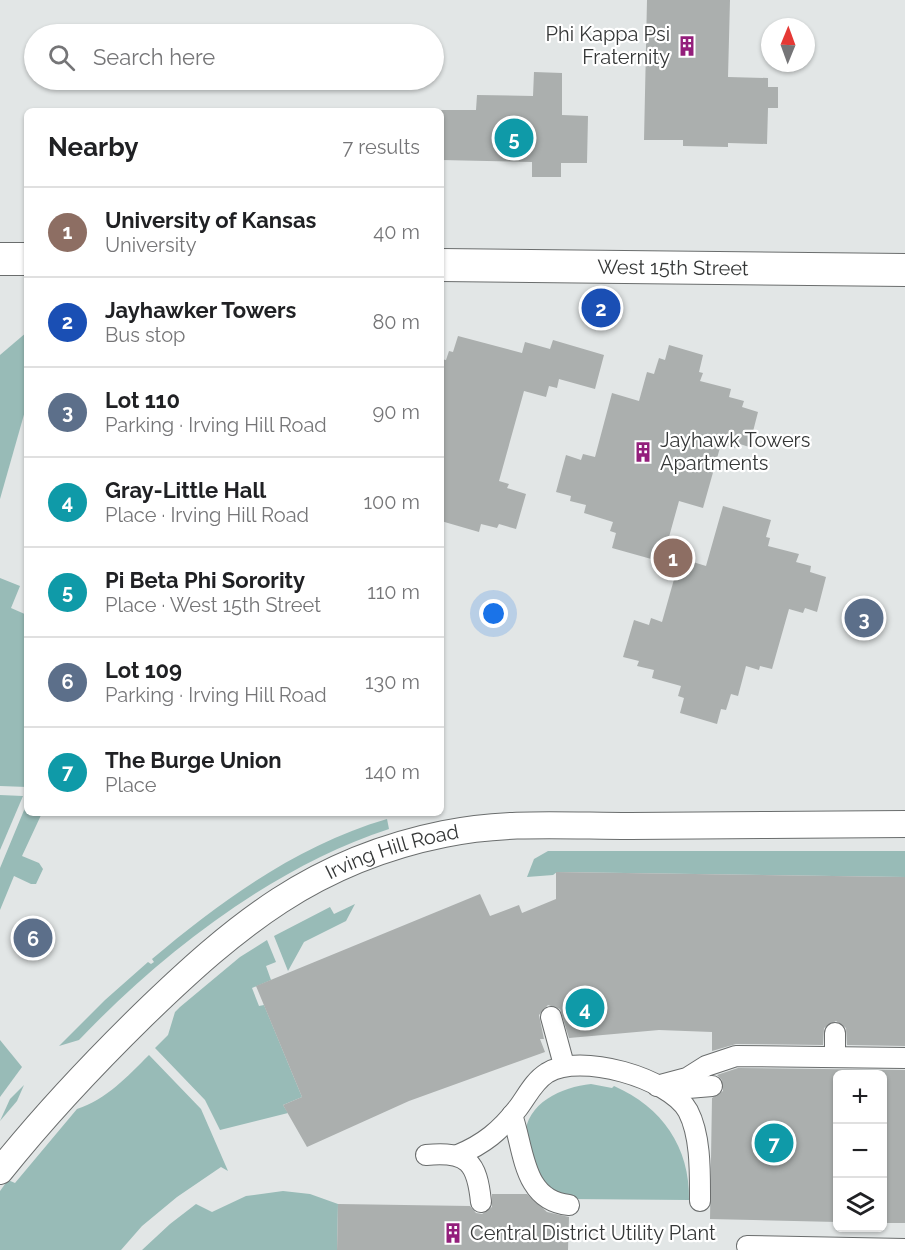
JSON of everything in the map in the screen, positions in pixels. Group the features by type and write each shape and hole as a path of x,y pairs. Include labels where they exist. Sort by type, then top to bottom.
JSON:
{"street":[{"path":"0,259 24,259"},
{"name":"West 15th Street","path":"444,265 905,270"},
{"name":"Irving Hill Road","path":"0,1171 104,1053 196,964 240,926 290,893 343,865 393,847 482,827 905,824"},
{"path":"551,1017 564,1065"},
{"path":"835,1033 835,1058"},
{"path":"700,1201 696,1143 688,1110 688,1083 706,1066 736,1056 905,1058"},
{"path":"426,1155 458,1155 488,1139 512,1115 545,1073 564,1065 605,1066 657,1086 675,1096 688,1110"},
{"path":"657,1086 688,1083 712,1086"},
{"path":"512,1115 520,1137 520,1151 525,1169 531,1180 550,1199 569,1205"},
{"path":"477,1175 488,1139"},
{"path":"458,1155 470,1162 477,1175 481,1202"},
{"path":"747,1246 905,1249"}],"shaded area":[{"path":"24,335 24,415 0,499 0,355"},
{"path":"0,578 20,586 11,608 24,614 24,787 0,786"},
{"path":"0,795 23,796 0,850"},
{"path":"24,810 24,816 41,816 22,856 39,863 43,869 36,884 14,876 0,910 0,868"},
{"path":"387,819 389,829 346,845 303,866 262,889 222,916 147,975 79,1040 59,1046 105,1000 148,962 151,964 154,962 152,959 234,896 292,859 354,830"},
{"path":"548,851 905,851 905,877 557,872 553,875 527,877 534,859"},
{"path":"355,904 346,921 304,942 288,971 274,936 330,907 334,914"},
{"path":"267,940 276,962 266,966 271,980 252,988 259,1006 264,1005 302,1097 283,1105 288,1113 220,1130 205,1100 155,1048 168,1035 175,1012 180,1007 240,957"},
{"path":"0,1040 22,1067 0,1097"},
{"path":"149,1055 201,1109 228,1171 221,1167 177,1197 142,1226 121,1250 0,1250 0,1191 8,1180 15,1183 77,1109 107,1093"},
{"path":"591,1084 612,1088 614,1086 646,1105 659,1117 678,1146 688,1181 689,1200 569,1199 569,1195 551,1194 548,1191 538,1175 527,1146 525,1136 527,1124 532,1114 548,1099 569,1089"},
{"path":"24,1085 17,1101 0,1121 10,1099"},
{"path":"283,1191 310,1194 338,1204 337,1250 142,1250 196,1204 212,1212 246,1196"}],"building":[{"name":"Phi Kappa Psi Fraternity","path":"647,0 730,0 728,77 768,78 768,87 778,87 778,108 768,108 767,144 728,143 728,147 683,146 683,140 644,140"},
{"path":"534,72 562,73 562,115 588,116 587,163 561,163 561,177 532,177 532,162 444,160 444,110 476,110 477,95 533,96"},
{"path":"458,336 522,353 525,342 550,349 553,340 604,355 595,389 559,379 557,388 549,386 546,397 524,391 499,481 509,484 507,488 526,494 516,529 499,524 497,528 481,524 479,532 444,522 444,360 446,360 449,351 453,352"},
{"name":"Jayhawk Towers Apartments","path":"669,345 703,355 699,372 703,373 700,381 731,389 729,397 744,401 742,407 758,412 749,447 737,443 735,448 721,444 703,508 679,501 662,562 612,548 616,533 610,531 613,522 584,513 586,505 570,501 571,496 556,492 566,455 581,460 583,454 595,457 612,393 639,401 647,372 654,374 659,358 665,360"},
{"name":"Jayhawk Towers Apartments","path":"723,506 771,520 766,537 770,538 768,546 799,554 796,562 811,566 810,572 826,577 817,612 805,608 803,613 789,609 772,669 760,666 759,670 746,666 738,696 731,694 726,710 721,709 717,724 680,713 684,698 678,696 681,686 652,678 654,670 637,666 639,661 623,657 634,620 649,625 651,618 662,622 680,558 706,566"},
{"path":"556,872 905,877 905,1046 847,1045 846,1028 836,1021 824,1028 823,1045 736,1044 712,1051 712,1032 659,1030 569,1038 560,1009 548,1005 539,1015 544,1039 540,1039 545,1052 409,1101 307,1147 283,1105 302,1097 256,986 480,894 490,916 519,905 522,913 556,899"},
{"path":"738,1068 905,1070 905,1223 887,1223 887,1070 833,1070 833,1222 710,1219 712,1098 723,1091 722,1080 717,1075"},
{"name":"Central District Utility Plant","path":"492,1194 527,1194 547,1212 569,1217 568,1250 337,1250 338,1204 470,1206 476,1213 482,1214 492,1207"}],"place":[{"name":"Phi Kappa Psi Fraternity","path":"687,46"},
{"name":"Pi Beta Phi Sorority","path":"514,138"},
{"name":"Jayhawker Towers","path":"601,308"},
{"name":"Jayhawk Towers Apartments","path":"643,452"},
{"name":"University of Kansas","path":"673,558"},
{"name":"Lot 110","path":"864,618"},
{"name":"Lot 109","path":"33,938"},
{"name":"Gray-Little Hall","path":"585,1008"},
{"name":"The Burge Union","path":"774,1143"},
{"name":"Central District Utility Plant","path":"453,1233"}]}
